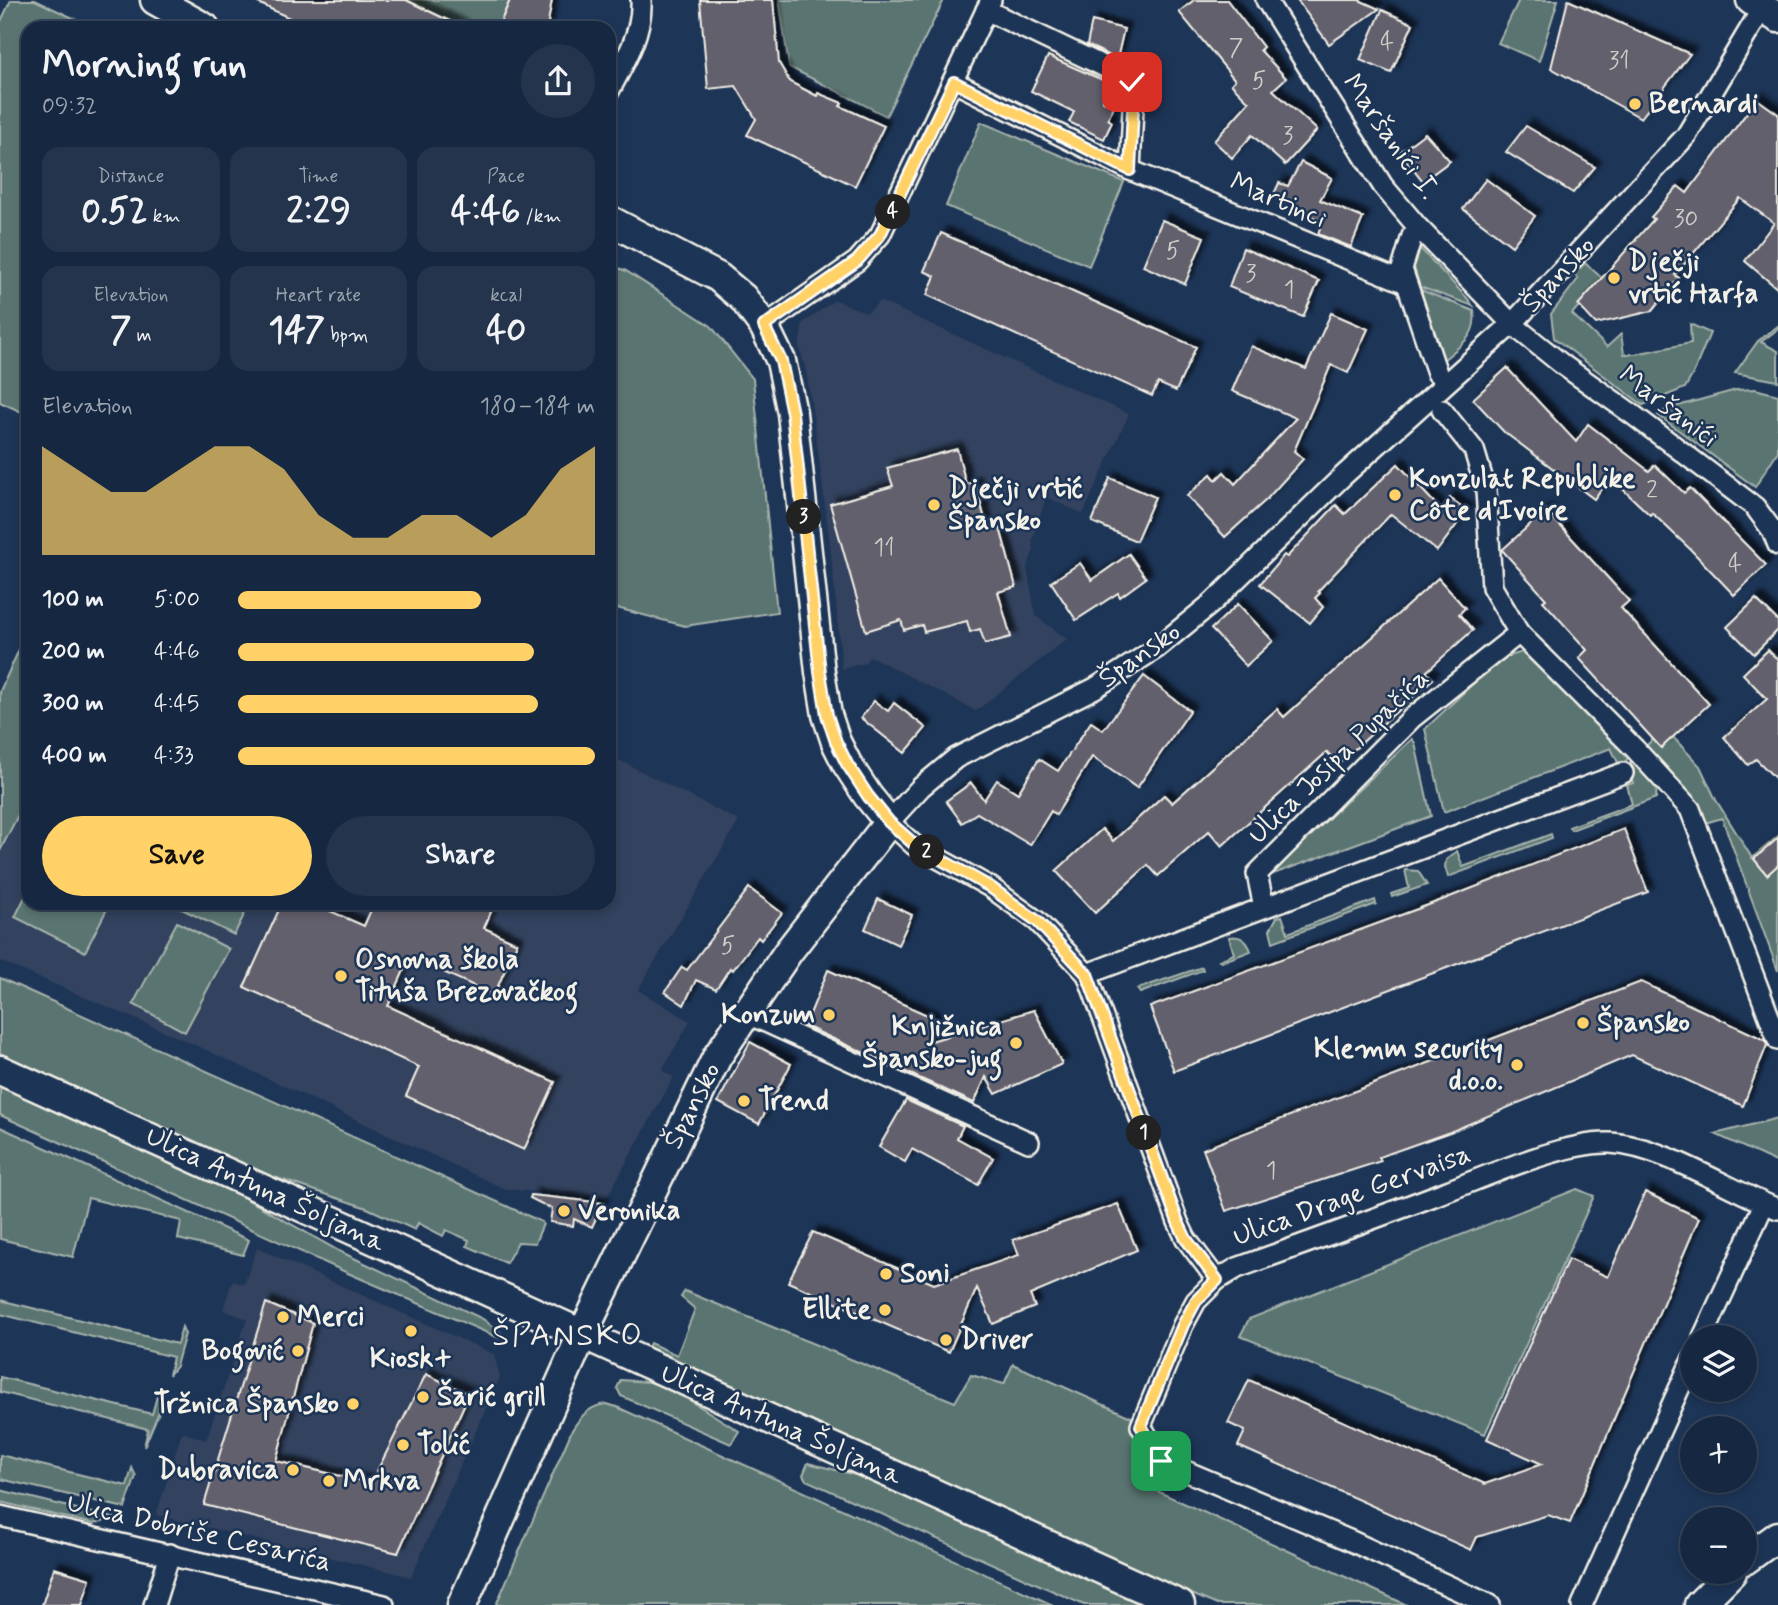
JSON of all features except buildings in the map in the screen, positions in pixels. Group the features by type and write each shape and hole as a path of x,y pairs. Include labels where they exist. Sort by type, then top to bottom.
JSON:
{"street":[{"path":"155,0 192,21"},
{"path":"616,77 631,47 641,0"},
{"name":"Maršanići I.","path":"1266,0 1383,186 1416,225 1512,324"},
{"path":"764,326 857,261 880,235 989,5 1132,82 1134,89 1130,170"},
{"name":"Špansko","path":"462,1605 582,1335 706,1078 788,952 889,822 921,786 957,758 1095,688 1157,648 1212,603 1343,475 1512,324 1686,136 1764,8"},
{"name":"Martinci","path":"954,82 1130,170 1406,283"},
{"path":"616,224 718,277 743,299 764,326 781,361 792,413 820,672 827,715 836,742 868,796 889,822 915,845 990,887 1037,921 1087,974 1178,1222 1186,1239 1217,1280"},
{"path":"1412,236 1402,269 1437,373"},
{"name":"Maršanići","path":"1512,324 1755,507 1772,530 1778,545"},
{"path":"1442,410 1474,450 1486,490 1492,587 1519,633 1635,748 1690,809 1776,1035"},
{"name":"Ulica Josipa Pupačića","path":"1264,907 1257,874 1412,718 1519,633"},
{"path":"1087,974 1623,773"},
{"path":"746,1013 1029,1142"},
{"name":"Ulica Antuna Šoljana","path":"0,1070 1180,1605"},
{"name":"Ulica Drage Gervaisa","path":"1490,1605 1349,1540 1161,1461 1141,1426 1183,1325 1196,1301 1217,1280 1237,1268 1511,1167 1584,1144 1611,1143 1636,1148 1713,1178 1771,1206 1709,1325"},
{"path":"1582,1605 1680,1387"},
{"name":"Ulica Dobriše Cesarića","path":"0,1516 384,1605"},
{"path":"1757,1551 1778,1536"},
{"path":"154,1605 170,1554"},
{"path":"1699,1605 1720,1584"}],"shaded area":[{"name":"Dječji vrtić Špansko","path":"835,300 867,313 880,301 1129,414 1083,514 1046,497 1032,542 1034,549 1027,568 1036,616 1067,639 976,711 870,656 865,663 842,669 815,428 799,346 803,323"},
{"name":"Osnovna škola Tituša Brezovačkog","path":"616,759 739,821 638,990 690,1021 662,1071 674,1077 606,1199 505,1189 191,1043 0,961 0,852 21,809 21,910 616,910"},
{"name":"Tržnica Špansko","path":"257,1248 494,1354 500,1377 411,1577 156,1515 182,1432 206,1440 247,1319 223,1310 232,1281 244,1284"}],"green space":[{"path":"11,0 35,0 79,21 21,21 21,412 0,402 0,23"},
{"path":"406,0 510,0 501,21 447,21 426,12 427,9"},
{"path":"779,0 944,0 886,116 789,67"},
{"path":"1519,0 1558,0 1539,61 1498,43"},
{"path":"981,122 1124,182 1089,266 946,206"},
{"path":"1416,244 1473,306 1420,287 1413,264"},
{"path":"1585,263 1602,278 1572,314 1607,347 1621,334 1624,354 1691,343 1690,324 1710,333 1685,388 1643,405 1554,338 1551,314 1578,279 1574,274"},
{"path":"616,267 711,326 753,379 777,612 685,626 616,608"},
{"path":"1421,290 1474,311 1475,320 1470,334 1442,361"},
{"path":"1778,326 1778,329 1761,342 1778,351 1778,381 1735,373 1758,341"},
{"path":"1755,389 1778,395 1778,451 1755,487 1658,415 1667,409 1736,390"},
{"path":"21,645 21,809 0,851 0,691"},
{"path":"1523,652 1536,654 1630,755 1619,765 1611,748 1444,812 1425,729 1499,659"},
{"path":"1673,737 1700,766 1716,800 1752,858 1778,836 1778,971 1722,818 1705,823 1644,748 1653,739"},
{"path":"1412,739 1431,816 1268,876"},
{"path":"1633,759 1657,785 1656,798 1571,830 1569,827 1632,804 1627,785 1633,783 1627,766"},
{"path":"1551,834 1552,838 1448,877 1446,860 1457,851 1463,867"},
{"path":"1405,870 1418,871 1427,885 1392,897 1391,894 1409,888"},
{"path":"1375,900 1376,904 1273,942 1270,930 1277,917 1282,916 1288,933"},
{"path":"21,905 21,910 106,910 85,952 15,917"},
{"path":"184,910 246,910 234,935"},
{"path":"177,922 229,949 185,1032 133,1004"},
{"path":"1229,937 1243,939 1251,951 1221,962 1219,960 1234,954"},
{"path":"1202,967 1203,970 1140,993 1137,989"},
{"path":"0,978 542,1222 535,1243 518,1242 506,1263 467,1246 469,1240 446,1230 443,1236 418,1223 415,1230 367,1208 265,1174 0,1053"},
{"path":"0,1086 227,1188 339,1251 483,1319 501,1333 499,1338 350,1274 0,1115"},
{"path":"1778,1118 1778,1163 1715,1134"},
{"path":"0,1127 249,1240 243,1255 178,1239 181,1221 88,1198 73,1257 0,1239"},
{"path":"1577,1189 1594,1196 1485,1434 1240,1336 1249,1319"},
{"path":"685,1291 955,1402 971,1375 1004,1384 1013,1364 1131,1417 1137,1450 1165,1474 1157,1491 1407,1605 1217,1605 1203,1599 648,1348 650,1343 677,1355 695,1309 681,1297"},
{"path":"0,1300 177,1344 182,1327 185,1334 176,1366 169,1375 173,1357 0,1314"},
{"path":"0,1377 152,1414 157,1396 162,1405 144,1447 148,1429 0,1392"},
{"path":"621,1380 650,1382 675,1391 739,1431 731,1444 621,1396 617,1388"},
{"path":"606,1404 1053,1605 496,1605 572,1430 586,1413"},
{"path":"0,1455 127,1486 132,1468 136,1476 125,1508 0,1479"},
{"path":"808,1463 860,1476 1147,1605 1084,1605 806,1480 803,1475"},
{"path":"0,1490 114,1518 93,1524 0,1502"}],"place":[{"name":"Bernardi","path":"1635,104"},
{"name":"Dječji vrtić Harfa","path":"1614,278"},
{"name":"Konzulat Republike Côte d'Ivoire","path":"1395,495"},
{"name":"Dječji vrtić Špansko","path":"934,505"},
{"name":"Osnovna škola Tituša Brezovačkog","path":"341,976"},
{"name":"Konzum","path":"829,1015"},
{"name":"Špansko","path":"1583,1023"},
{"name":"Knjižnica Špansko-jug","path":"1016,1043"},
{"name":"Klemm security d.o.o.","path":"1517,1065"},
{"name":"Trend","path":"744,1101"},
{"name":"Veronika","path":"564,1211"},
{"name":"Soni","path":"886,1274"},
{"name":"Ellite","path":"885,1310"},
{"name":"Merci","path":"283,1317"},
{"name":"Kiosk+","path":"411,1331"},
{"name":"Driver","path":"946,1340"},
{"name":"Bogović","path":"298,1351"},
{"name":"Šarić grill","path":"423,1397"},
{"name":"Tržnica Špansko","path":"353,1404"},
{"name":"Tolić","path":"403,1445"},
{"name":"Dubravica","path":"293,1470"},
{"name":"Mrkva","path":"329,1481"}],"district":[{"name":"ŠPANSKO","path":"568,1336"}],"route":[{"path":"1132,82 1134,89 1130,170 954,82 880,235 857,261 764,326 781,361 792,413 820,672 827,715 836,742 868,796 889,822 915,845 990,887 1037,921 1087,974 1178,1222 1186,1239 1217,1280 1196,1301 1183,1325 1141,1426 1161,1461"}]}
